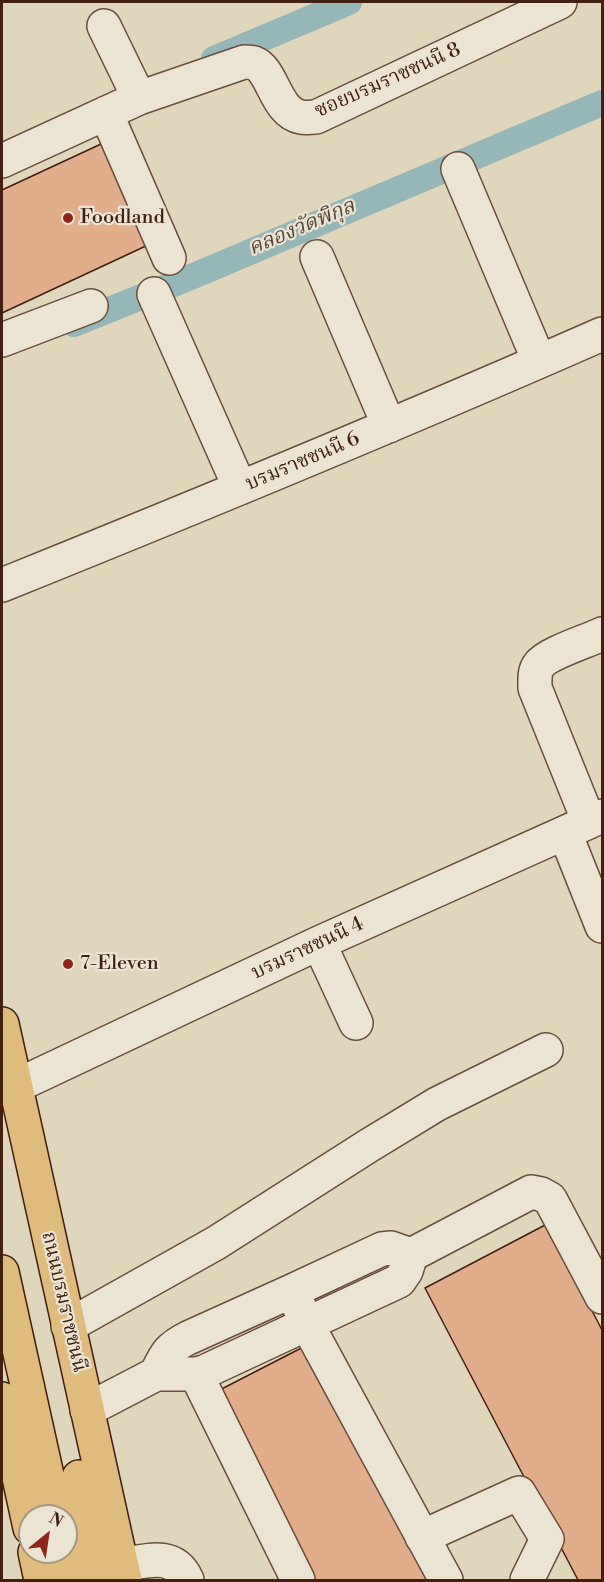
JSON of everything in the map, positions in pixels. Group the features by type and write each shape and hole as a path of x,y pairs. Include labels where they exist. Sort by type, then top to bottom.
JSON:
{"main road":[{"name":"ถนนบรมราชชนนี","path":"2,1023 87,1410 116,1576"},
{"path":"2,1127 116,1576"},
{"path":"2,1272 53,1504"},
{"path":"2,1399 25,1504"},
{"path":"37,1564 41,1581"},
{"path":"66,1564 70,1581"}],"street":[{"name":"ซอยบรมราชชนนี 8","path":"2,161 138,98 244,62 256,64 265,73 285,108 301,117 316,117 560,2"},
{"path":"104,26 138,98"},
{"path":"106,113 169,258"},
{"path":"458,169 539,362"},
{"path":"317,257 389,426"},
{"path":"154,294 240,488"},
{"path":"2,340 91,306"},
{"name":"บรมราชชนนี 6","path":"2,585 389,426 603,334"},
{"path":"600,913 585,824 536,688 535,673 539,665 548,657 603,634"},
{"name":"บรมราชชนนี 4","path":"15,1086 319,943 585,824"},
{"path":"319,943 356,1023"},
{"path":"68,1326 216,1243 437,1104 546,1050"},
{"path":"87,1410 156,1374 204,1372 399,1281 411,1255 531,1192 550,1199 603,1297"},
{"path":"156,1374 166,1354 176,1344 382,1249 397,1249 411,1255"},
{"path":"292,1292 307,1324 446,1581"},
{"path":"196,1374 298,1581"},
{"path":"422,1537 519,1493 548,1539 527,1581"},
{"path":"116,1576 158,1559 171,1562 184,1573 187,1581"}],"building":[{"name":"Foodland","path":"101,144 148,245 2,313 2,190"},
{"path":"547,1224 602,1330 602,1580 578,1580 425,1288"},
{"path":"313,1342 438,1580 304,1580 208,1396"}],"waterway":[{"path":"214,59 349,2"},
{"name":"คลองวัดพิกุล","path":"74,324 191,277 602,103"}],"place":[{"name":"Foodland","path":"68,218"},
{"name":"7-Eleven","path":"68,964"}]}
